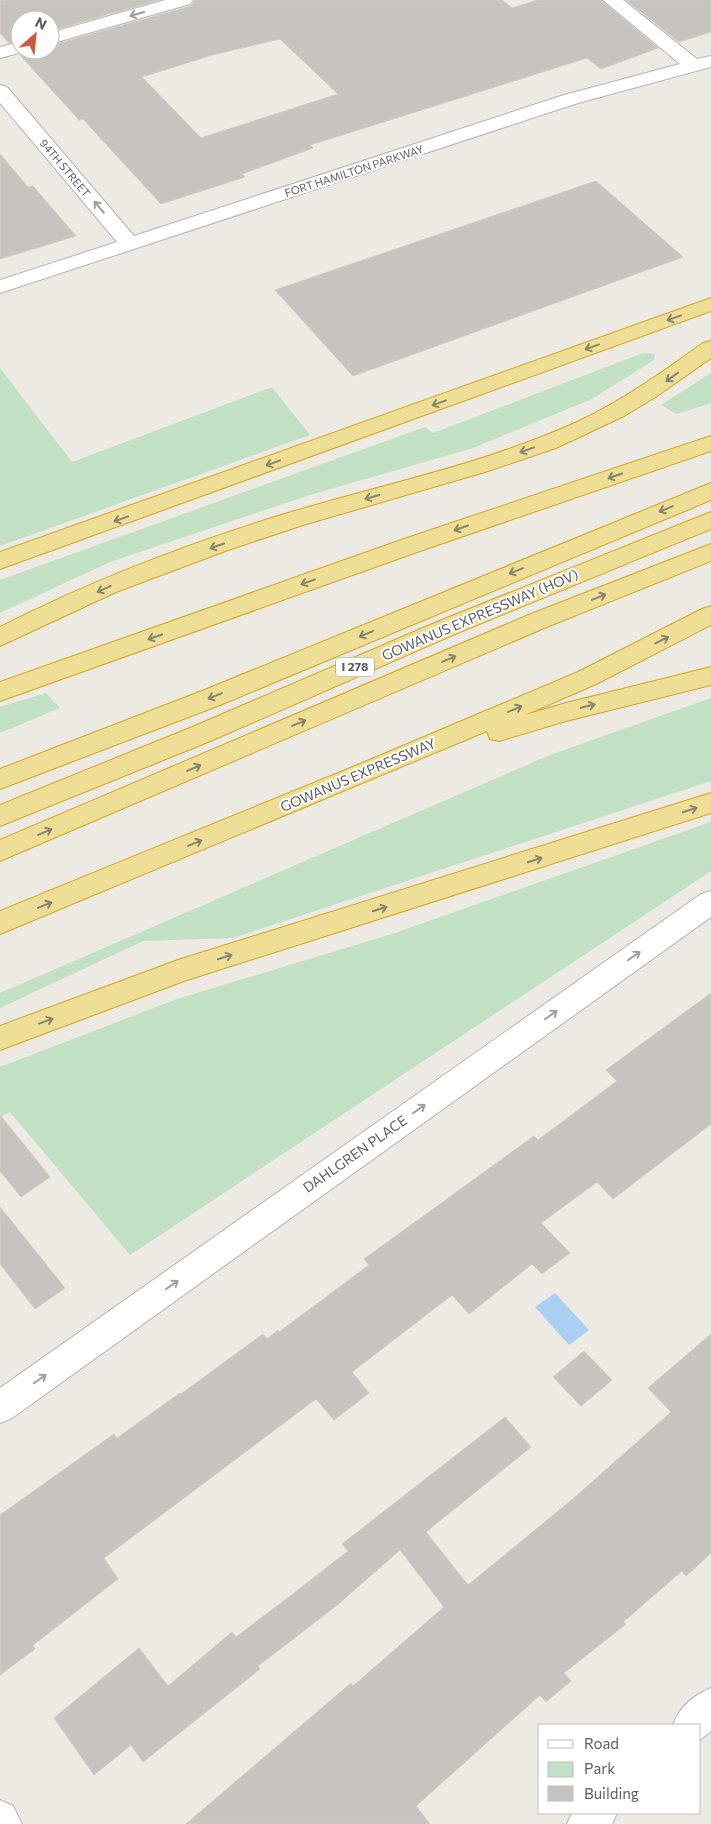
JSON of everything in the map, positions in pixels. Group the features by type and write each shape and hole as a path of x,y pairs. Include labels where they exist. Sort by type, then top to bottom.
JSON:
{"highway":[{"path":"0,561 711,304"},
{"path":"0,636 148,569 296,519 483,466 583,428 655,389 711,348"},
{"path":"0,692 412,545 711,443"},
{"name":"I 278","path":"0,779 211,698 711,491"},
{"name":"GOWANUS EXPRESSWAY (HOV)","path":"0,816 198,735 455,624 711,520"},
{"name":"I 278","path":"0,851 540,620 711,552"},
{"name":"GOWANUS EXPRESSWAY","path":"0,924 587,678 711,615"},
{"path":"357,776 566,712 711,676"},
{"path":"0,1038 178,972 711,803"}],"street":[{"path":"60,36 184,0"},
{"path":"612,0 702,64"},
{"name":"FORT HAMILTON PARKWAY","path":"0,287 570,99 702,64"},
{"name":"94TH STREET","path":"0,91 130,244"},
{"name":"DAHLGREN PLACE","path":"0,1407 711,902"},
{"path":"692,1724 711,1706"},
{"path":"586,1824 597,1814"},
{"path":"0,1819 3,1824"}],"green space":[{"path":"643,353 655,354 654,360 592,399 473,448 310,495 110,562 0,613 0,580 425,427 433,433"},
{"path":"0,368 72,462 272,387 310,435 0,546"},
{"path":"711,373 711,403 677,414 661,405"},
{"path":"46,693 60,708 0,733 0,707"},
{"path":"711,698 711,781 233,938 143,941 0,1008 0,993 550,755"},
{"path":"711,822 711,871 130,1255 10,1112 0,1118 0,1067 177,999 392,934"}],"water":[{"path":"555,1293 589,1330 569,1345 535,1307"}],"building":[{"path":"0,0 158,0 60,28 60,10 10,10 10,43 0,33"},
{"path":"195,0 502,0 512,8 538,0 601,0 658,48 601,69 587,58 310,145 313,148 242,174 245,177 161,204 83,119 79,120 25,60 60,60 60,43 191,6","holes":["280,39 338,94 201,138 142,77 212,55"]},
{"path":"626,0 711,0 711,32 679,42"},
{"path":"0,154 28,187 33,186 76,236 0,259"},
{"path":"596,181 683,257 353,376 275,290"},
{"path":"711,993 711,1124 613,1199 597,1182 541,1223 570,1253 542,1274 532,1264 469,1314 452,1295 352,1372 369,1393 334,1420 316,1399 104,1558 118,1579 33,1645 35,1649 0,1675 0,1515 114,1434 117,1438 181,1394 263,1334 267,1339 278,1330 279,1332 369,1265 364,1259 534,1136 538,1140 617,1081 606,1070"},
{"path":"0,1115 50,1177 21,1197 0,1171"},
{"path":"0,1207 65,1288 35,1309 0,1264"},
{"path":"711,1334 711,1553 686,1576 682,1571 623,1622 626,1624 564,1673 571,1681 546,1702 540,1695 416,1806 430,1824 186,1824 351,1683 353,1686 444,1607 400,1550 336,1606 258,1666 260,1669 143,1762 131,1745 94,1775 54,1718 139,1648 168,1686 232,1632 236,1637 348,1551 342,1544 505,1417 531,1447 426,1532 468,1585 574,1498 671,1412 648,1388"},
{"path":"584,1351 612,1380 581,1406 553,1377"}]}
